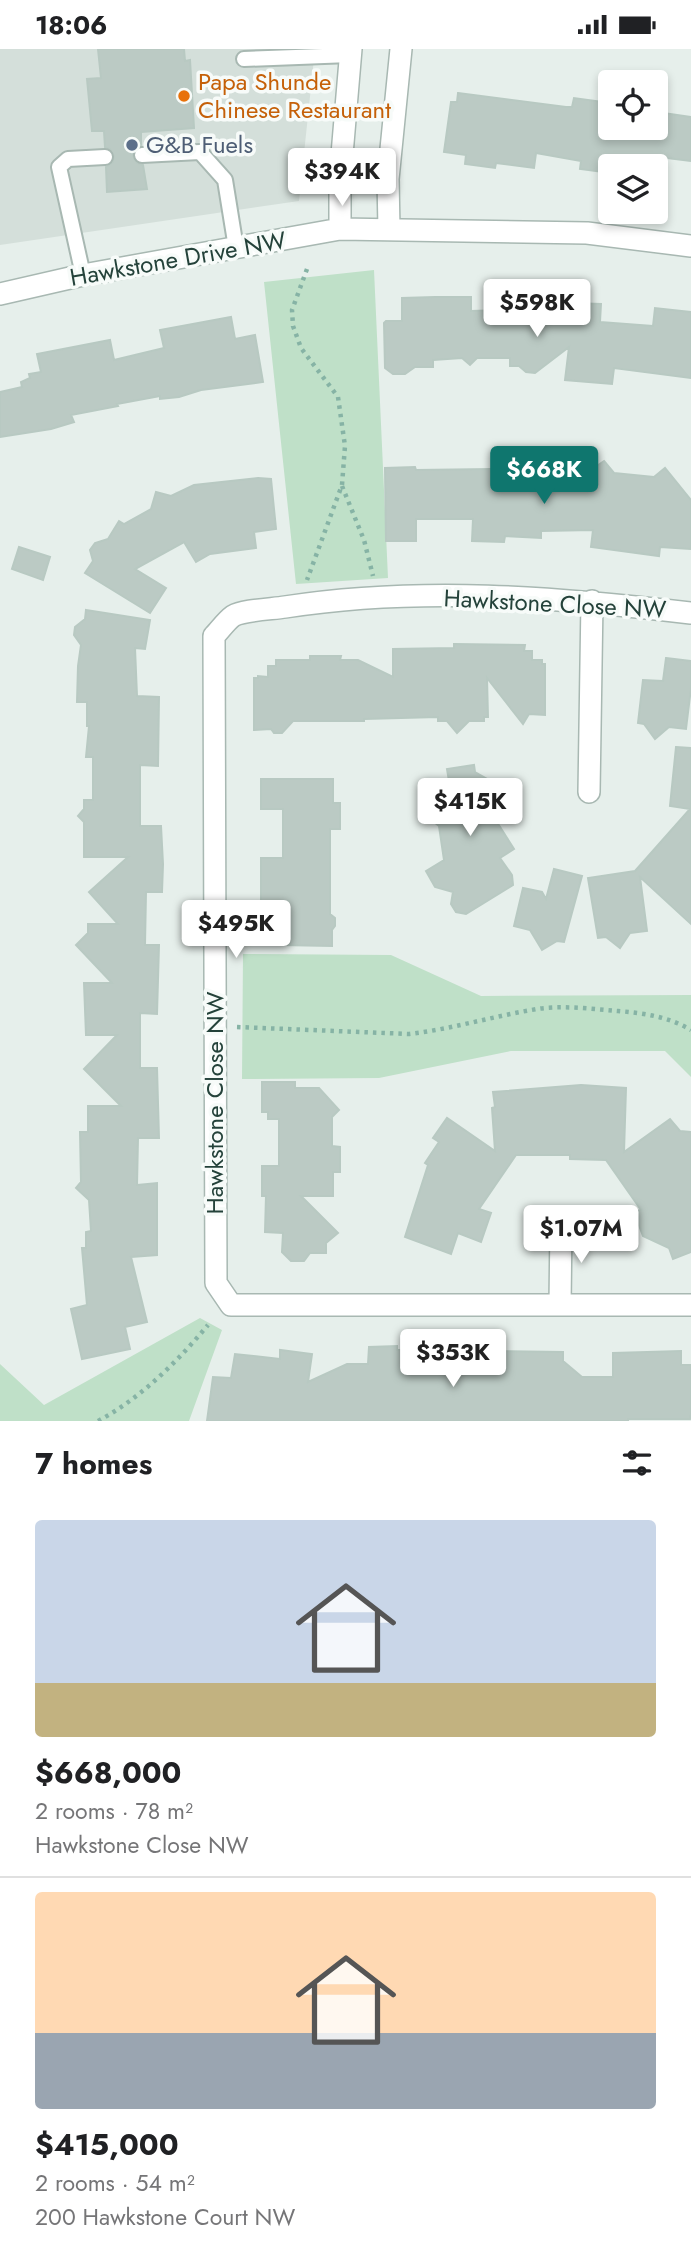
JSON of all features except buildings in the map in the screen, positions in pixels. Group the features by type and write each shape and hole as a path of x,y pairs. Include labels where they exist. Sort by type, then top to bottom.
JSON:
{"street":[{"path":"389,229 388,179 401,49"},
{"path":"340,229 340,178 350,52"},
{"name":"Hawkstone Drive NW","path":"0,294 83,275 340,229 587,233 691,246"},
{"name":"Hawkstone Close NW","path":"691,613 592,601 488,595 376,598 234,615 214,636 216,1283 231,1305 691,1305"},
{"path":"589,792 592,601"},
{"path":"560,1305 561,1225"}],"lane":[{"path":"244,59 350,52"},
{"path":"142,155 200,152 225,180 236,248"},
{"path":"83,275 59,167 68,159 105,157"}],"path":[{"path":"306,583 342,485 345,446 338,397 301,348 293,325 292,310 307,269"},
{"path":"342,485 354,510 373,576"},
{"path":"232,1027 409,1034 540,1009 569,1008 637,1013 668,1019 691,1030"},
{"path":"98,1421 120,1409 159,1377 208,1325"}],"shaded area":[{"path":"0,49 315,49 299,201 0,245"}],"green space":[{"path":"374,270 388,578 296,584 264,282"},
{"path":"243,954 391,955 481,996 691,995 691,1077 665,1051 511,1051 379,1078 242,1079"},
{"path":"200,1318 222,1330 189,1421 0,1421 0,1364 44,1405"}],"place":[{"name":"Papa Shunde Chinese Restaurant","path":"184,96"},
{"name":"G&B Fuels","path":"132,145"}]}
